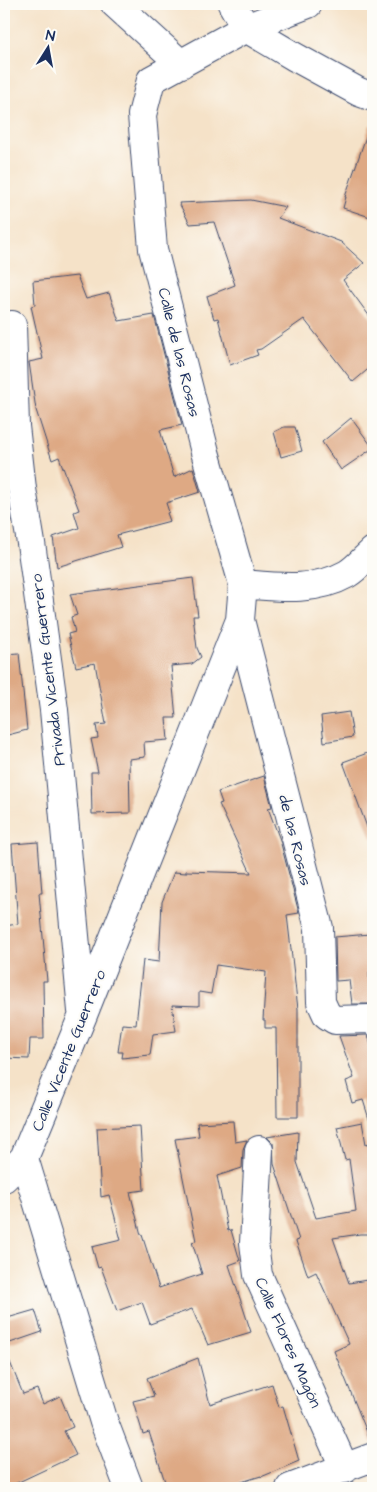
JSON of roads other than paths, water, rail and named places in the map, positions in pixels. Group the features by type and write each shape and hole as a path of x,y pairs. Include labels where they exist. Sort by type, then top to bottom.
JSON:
{"street":[{"path":"115,4 181,64 246,28 308,4"},
{"path":"232,4 246,28 359,92 373,97"},
{"name":"Calle de las Rosas","path":"181,64 151,80 142,115 153,249 205,452 243,584 240,620"},
{"name":"Privada Vicente Guerrero","path":"12,325 15,426 22,489 32,543 54,710 83,1015"},
{"path":"243,584 286,588 323,584 348,574 373,551"},
{"name":"Calle Vicente Guerrero","path":"24,1158 240,620"},
{"name":"de las Rosas","path":"240,620 319,928 321,1002 327,1015 335,1020 369,1019 373,1021"},
{"name":"Calle Flores Magón","path":"259,1150 254,1243 258,1275 345,1469"},
{"path":"4,1178 24,1158 104,1422 129,1488"},
{"path":"290,1488 373,1457"}]}
